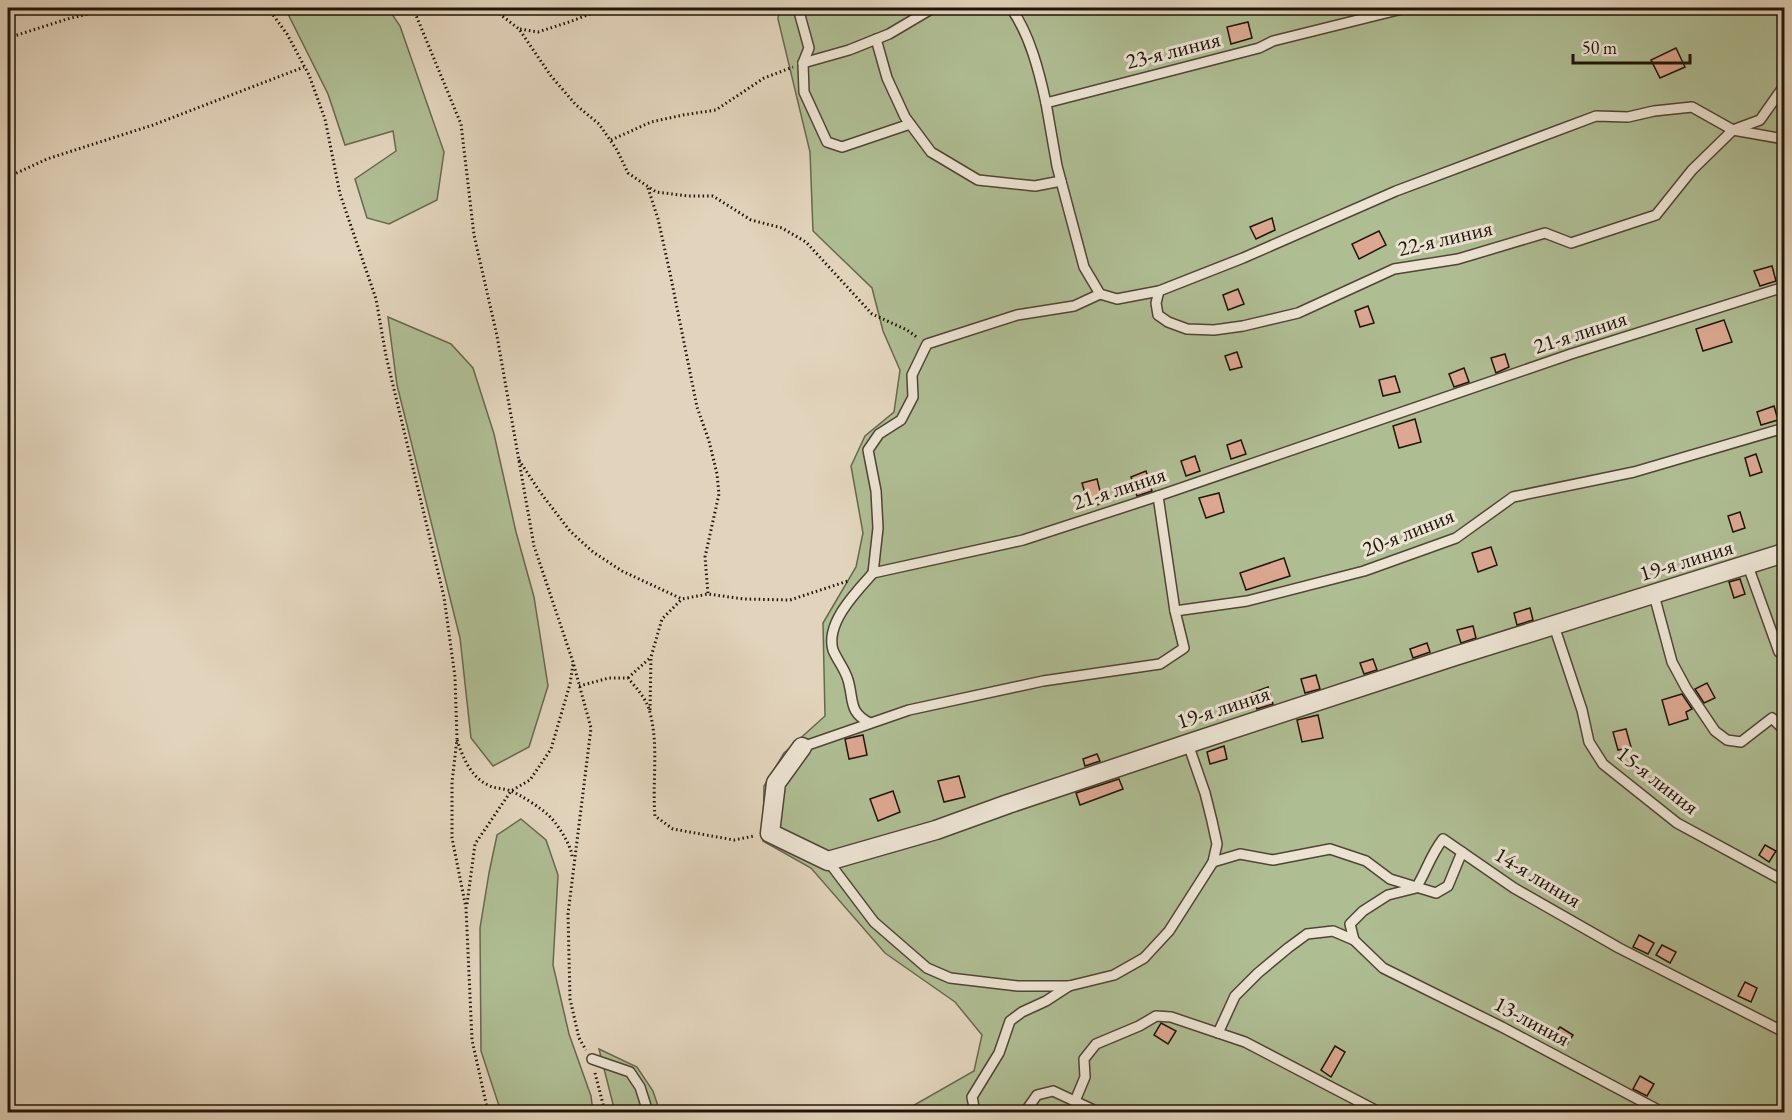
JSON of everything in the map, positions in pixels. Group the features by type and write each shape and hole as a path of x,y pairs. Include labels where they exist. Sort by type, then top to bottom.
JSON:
{"street":[{"name":"19-я линия","path":"828,861 936,830 1008,804 1529,632 1785,553"},
{"path":"801,747 776,783 771,833 828,861"}],"lane":[{"path":"798,8 809,48 803,63 804,92 826,142 842,147 910,124"},
{"path":"803,63 849,50 889,34 933,8"},
{"path":"1011,8 1016,14 1032,51 1046,102 1057,166 1084,267 1100,294"},
{"name":"23-я линия","path":"1046,102 1406,8"},
{"path":"876,39 887,78 905,117 931,152 978,180 1035,186 1061,181"},
{"name":"22-я линия","path":"1159,291 1156,303 1158,315 1167,322 1187,329 1224,329 1298,313 1394,268 1458,259 1545,233 1571,243 1656,215 1692,170 1733,130 1760,120 1785,86"},
{"path":"870,723 858,718 842,664 833,649 833,633 844,606 873,573 878,528 876,491 868,450 879,434 902,420 913,397 912,375 927,344 1017,315 1074,306 1100,294 1117,299 1159,291 1243,258 1396,191 1596,116 1628,117 1654,111 1692,107 1733,130 1785,139"},
{"name":"21-я линия","path":"873,573 1023,540 1560,358 1785,287"},
{"name":"20-я линия","path":"1175,611 1246,601 1364,571 1456,538 1513,497 1634,472 1785,428"},
{"path":"801,747 909,710 1042,681 1160,664 1184,648 1175,611 1158,496"},
{"path":"1748,566 1779,652 1785,648"},
{"path":"1653,595 1672,662 1686,688 1715,731 1727,740 1741,742 1772,718 1785,729"},
{"name":"15-я линия","path":"1554,626 1582,710 1589,742 1603,764 1677,823 1785,881"},
{"path":"828,861 874,922 927,968 950,978 1018,986 1070,986 1114,975 1144,958 1169,931 1213,862 1217,844 1205,793 1188,744"},
{"name":"14-я линия","path":"1416,888 1432,853 1443,839 1514,888 1619,948 1785,1032"},
{"path":"1213,862 1240,854 1273,860 1330,849 1366,861 1390,879 1436,893 1448,886 1462,852"},
{"path":"1354,940 1350,924 1363,911 1388,895 1416,888"},
{"path":"1218,1033 1235,996 1307,934 1333,931 1354,940"},
{"name":"13-линия","path":"1354,940 1383,968 1502,1027 1662,1113"},
{"path":"975,1113 972,1097 999,1053 1010,1021 1070,986"},
{"path":"1075,1101 1085,1077 1084,1059 1096,1044 1139,1026 1156,1016 1171,1017 1245,1042 1379,1113"},
{"path":"592,1059 630,1072 640,1086 648,1113"},
{"path":"1025,1113 1037,1095 1053,1091 1098,1113"}],"path":[{"path":"8,38 67,19 114,8"},
{"path":"268,8 287,34 304,67 325,119 340,194 376,299 386,356 444,597 455,677 457,739 452,782 452,838 466,908 472,1040 488,1113"},
{"path":"413,8 461,124 474,235 497,336 534,546 573,662 591,728 568,914 570,999 579,1038 592,1059 605,1113"},
{"path":"492,8 519,29 551,76 576,105 599,124 617,150 628,173 656,192 713,196 751,220 783,228 806,242 872,314 907,330 927,344"},
{"path":"519,29 538,32 606,8"},
{"path":"611,140 651,122 716,111 764,78 803,63"},
{"path":"8,177 47,159 153,125 304,67"},
{"path":"647,186 658,219 697,407 709,441 720,494 705,557 708,594"},
{"path":"518,458 540,492 570,531 593,552 622,571 682,599"},
{"path":"771,833 734,840 673,829 655,816 654,740 650,713 651,657 662,620 682,599 708,594 744,599 790,600 873,573"},
{"path":"579,686 609,678 628,678 651,657"},
{"path":"466,908 475,844 511,791 530,780 551,749 570,684 573,662"},
{"path":"628,678 642,695 650,713"},
{"path":"457,739 462,755 471,771 488,786 511,791 547,813 563,835 572,853 572,871"}],"green space":[{"path":"285,8 388,8 400,26 444,152 437,200 389,224 367,218 355,179 396,151 393,131 345,145 328,94"},
{"path":"779,8 1784,8 1784,1112 902,1112 974,1071 982,1035 955,1002 885,953 811,868 763,841 764,786 784,753 825,716 823,623 856,567 863,533 851,466 865,436 894,412 900,370 883,331 872,288 813,231 810,152 778,19"},
{"path":"388,317 451,344 473,368 494,434 516,532 534,597 548,686 529,747 493,766 471,738 460,638 397,385"},
{"path":"521,819 546,840 558,875 553,965 569,1034 591,1096 593,1112 501,1112 481,1051 480,928 489,873 497,835"},
{"path":"599,1049 637,1067 653,1091 660,1112 615,1112"}],"building":[{"path":"1248,22 1252,38 1231,44 1227,27"},
{"path":"1676,48 1685,67 1660,78 1651,60"},
{"path":"1272,218 1275,230 1256,239 1250,227"},
{"path":"1379,231 1386,245 1359,259 1352,244"},
{"path":"1772,266 1776,281 1760,286 1754,271"},
{"path":"1238,289 1244,304 1228,310 1223,295"},
{"path":"1368,306 1374,323 1360,327 1355,311"},
{"path":"1724,320 1732,342 1703,351 1696,329"},
{"path":"1237,352 1242,367 1230,370 1225,356"},
{"path":"1505,354 1509,367 1496,373 1491,358"},
{"path":"1464,368 1469,382 1454,387 1449,374"},
{"path":"1395,376 1400,392 1383,396 1379,380"},
{"path":"1774,406 1778,420 1761,425 1757,412"},
{"path":"1415,419 1421,442 1399,448 1393,426"},
{"path":"1241,440 1246,454 1231,459 1227,445"},
{"path":"1756,454 1762,472 1750,476 1745,458"},
{"path":"1195,456 1200,471 1186,476 1181,461"},
{"path":"1146,471 1152,491 1137,496 1131,477"},
{"path":"1097,479 1103,503 1089,507 1082,483"},
{"path":"1219,493 1224,512 1206,518 1199,498"},
{"path":"1740,512 1745,528 1733,532 1728,516"},
{"path":"1491,547 1497,565 1478,572 1472,553"},
{"path":"1284,558 1290,576 1246,590 1240,573"},
{"path":"1740,579 1745,594 1734,598 1729,582"},
{"path":"1530,608 1533,620 1517,625 1514,613"},
{"path":"1473,626 1476,638 1461,643 1457,630"},
{"path":"1427,643 1430,652 1413,658 1410,649"},
{"path":"1373,659 1377,670 1364,674 1360,663"},
{"path":"1316,675 1320,689 1305,693 1301,679"},
{"path":"1707,683 1715,698 1704,703 1695,689"},
{"path":"1268,687 1273,704 1257,709 1252,693"},
{"path":"1682,694 1692,709 1686,712 1688,719 1669,725 1662,700"},
{"path":"1318,715 1323,738 1302,742 1297,720"},
{"path":"1626,729 1631,747 1618,750 1613,732"},
{"path":"863,735 867,755 849,759 845,739"},
{"path":"1224,746 1227,759 1210,764 1207,752"},
{"path":"1097,754 1100,761 1085,766 1083,759"},
{"path":"959,776 965,797 944,802 938,781"},
{"path":"1119,779 1123,789 1080,805 1076,793"},
{"path":"893,791 900,812 878,821 870,799"},
{"path":"1765,845 1776,851 1769,862 1759,855"},
{"path":"1639,935 1654,943 1648,954 1633,947"},
{"path":"1662,945 1676,952 1670,963 1656,955"},
{"path":"1745,982 1757,988 1751,1002 1738,996"},
{"path":"1161,1023 1176,1031 1168,1044 1154,1035"},
{"path":"1560,1027 1573,1035 1565,1047 1551,1038"},
{"path":"1335,1046 1345,1052 1331,1077 1321,1070"},
{"path":"1640,1076 1654,1084 1647,1096 1633,1089"}]}
